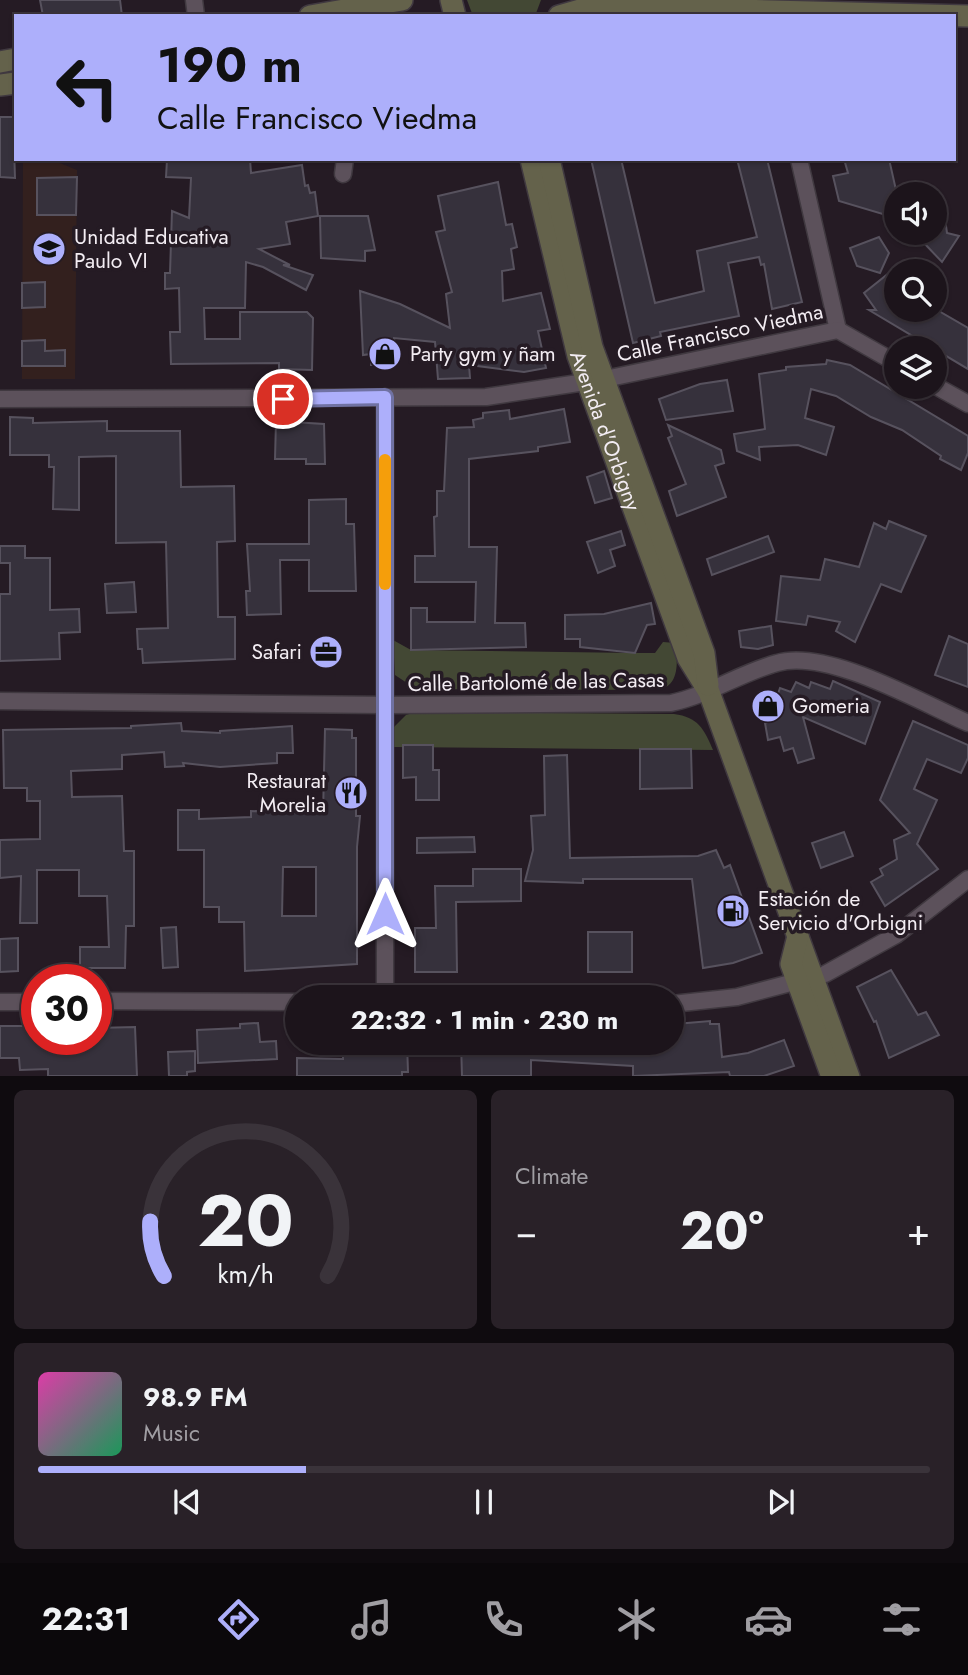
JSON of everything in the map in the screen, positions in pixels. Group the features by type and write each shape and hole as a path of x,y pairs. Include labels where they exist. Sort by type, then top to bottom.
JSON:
{"main road":[{"path":"322,14 402,0"},
{"path":"565,14 620,7 910,14"},
{"name":"Avenida d'Orbigny","path":"531,161 572,335 596,380 704,653 709,692 798,936 822,962 863,1076"},
{"name":"Avenida d'Orbigny","path":"548,161 596,380"},
{"path":"798,936 849,1076"},
{"name":"Avenida d'Orbigny","path":"798,936 791,964 832,1076"}],"street":[{"path":"799,161 838,331"},
{"name":"Calle Francisco Viedma","path":"0,399 486,397 596,380 838,331 884,356"},
{"path":"947,392 968,404"},
{"path":"385,397 385,985"},
{"name":"Calle Bartolomé de las Casas","path":"0,701 385,705 671,703 709,692 774,663 805,659 841,668 968,723"},
{"path":"825,974 896,935 968,879"},
{"path":"684,1003 737,997 798,981"},
{"path":"0,1002 21,1002"},
{"path":"112,1002 285,1002"}],"shaded area":[{"name":"Unidad Educativa Paulo VI","path":"23,161 55,161 77,170 75,379 22,379"}],"green space":[{"path":"467,0 541,0 536,14 472,14"},
{"path":"393,640 411,650 635,653 655,653 663,642 675,643 677,665 670,684 657,690 416,689 395,675"},
{"path":"416,712 674,714 695,721 713,750 392,747 393,728 406,715"}],"building":[{"path":"40,0 120,0 122,14 43,14"},
{"path":"0,117 13,117 15,178 0,177"},
{"path":"167,161 250,161 251,173 302,165 305,186 308,185 310,193 315,192 318,216 286,222 290,244 259,249 290,265 283,265 313,275 306,290 263,267 246,262 245,308 204,308 205,339 240,339 240,312 307,312 313,318 312,370 279,369 279,363 171,364 170,332 180,332 179,288 165,289 165,273 170,273 172,211 189,218 191,178 166,177"},
{"path":"591,161 621,161 655,303 704,291 697,251 757,237 738,161 767,161 802,302 772,309 764,264 761,265 759,257 728,263 739,316 660,332 661,336 633,343"},
{"path":"845,161 889,161 894,182 884,182 884,214 839,201 833,176 848,173"},
{"path":"77,177 76,215 37,215 37,178"},
{"path":"498,182 506,225 512,224 517,247 511,249 514,269 502,271 503,301 541,293 550,329 538,331 546,368 524,372 469,365 470,378 438,379 435,342 394,338 395,364 371,365 371,354 363,355 360,291 400,304 450,328 446,294 452,292 436,232 445,230 438,196"},
{"path":"320,216 368,216 375,250 365,251 365,261 321,258"},
{"path":"947,233 959,236 944,259 939,259 926,245 947,245"},
{"path":"879,237 889,253 880,273 857,266 850,248"},
{"path":"884,277 884,319 869,310 876,310 864,293"},
{"path":"45,282 45,307 22,308 22,283"},
{"path":"947,316 968,328 968,369 947,356 947,336 913,336 889,322 947,322"},
{"path":"45,340 45,351 65,350 65,366 22,366 22,341"},
{"path":"827,360 850,365 884,385 884,399 907,399 968,436 968,453 961,470 940,459 941,456 902,430 871,417 836,396 811,389 805,418 834,427 826,455 798,445 759,447 760,460 737,451 734,434 765,429 759,374 786,370 786,367 826,364"},
{"path":"727,380 733,411 666,420 659,399 700,384"},
{"path":"564,409 570,442 538,447 538,451 469,459 469,547 497,547 495,623 525,623 526,647 411,650 411,608 427,608 427,622 475,622 476,582 415,582 415,556 435,556 434,517 437,516 437,491 444,491 447,428 474,427 473,420 483,418 483,413 509,410 510,419"},
{"path":"10,417 33,418 33,423 107,421 107,431 180,431 181,487 234,486 235,541 217,542 218,617 235,617 235,659 143,663 142,649 138,649 137,629 168,628 166,542 116,543 116,456 79,457 79,510 53,509 54,467 49,467 49,455 10,455"},
{"path":"276,421 324,424 325,464 306,464 306,459 275,459"},
{"path":"668,425 721,450 724,463 715,466 726,497 677,516 669,491 686,484 668,438 672,436"},
{"path":"604,471 612,498 595,503 587,477"},
{"path":"346,499 346,524 354,524 356,591 309,591 309,560 280,560 281,614 247,615 246,591 250,591 247,544 309,544 309,500"},
{"path":"889,521 926,536 901,592 881,584 855,642 836,631 840,622 808,616 806,625 776,621 781,576 820,580 825,559 859,567 874,523 886,529"},
{"path":"621,531 625,545 610,550 615,566 598,573 587,542"},
{"path":"768,536 774,552 712,575 707,559"},
{"path":"0,546 25,546 25,558 50,558 50,610 79,609 80,632 59,633 60,659 0,661 0,594 10,594 10,563 0,563"},
{"path":"134,582 136,612 107,613 105,584"},
{"path":"651,603 655,624 647,625 635,653 580,647 580,639 565,639 565,615 604,614"},
{"path":"771,626 773,645 758,649 741,647 739,631"},
{"path":"949,636 968,644 968,687 935,675"},
{"path":"833,681 880,702 865,744 803,717 814,758 798,763 793,748 784,751 780,737 768,740 765,723 768,722 780,688 791,692 796,682 809,688 811,682 830,689"},
{"path":"913,721 968,745 968,758 961,773 927,759 914,789 937,800 917,844 938,869 885,906 871,882 883,875 880,869 897,859 894,840 910,833 880,800"},
{"path":"181,723 182,731 220,733 292,726 293,753 277,753 277,763 220,767 183,763 184,766 165,767 164,752 122,755 122,769 71,771 72,797 122,796 124,851 134,851 134,926 126,926 125,968 112,968 112,964 80,964 80,947 109,947 107,896 79,896 79,870 37,870 37,923 20,923 21,876 0,878 0,840 40,839 40,801 27,801 27,788 4,788 3,730"},
{"path":"325,729 352,730 352,738 356,738 356,816 360,816 357,847 357,964 245,971 244,922 219,922 219,907 204,907 204,850 178,850 178,810 199,810 199,819 251,817 251,811 323,814","holes":["283,867 316,867 316,916 282,916"]},
{"path":"403,745 433,745 433,770 439,770 439,800 416,800 416,777 403,778"},
{"path":"640,749 691,749 692,788 640,789"},
{"path":"567,755 570,858 698,856 716,850 724,868 730,865 762,953 733,963 703,968 692,879 583,879 583,883 525,881 533,850 531,816 545,815 544,756"},
{"path":"844,832 853,856 821,868 812,843"},
{"path":"474,837 475,852 417,853 417,838"},
{"path":"473,869 521,869 521,901 456,902 457,972 415,972 415,928 436,928 435,886 473,886"},
{"path":"176,927 178,967 163,968 161,928"},
{"path":"588,932 632,932 632,972 588,972"},
{"path":"18,938 18,971 0,972 0,939"},
{"path":"891,970 918,1015 926,1012 939,1035 889,1058 876,1021 874,1022 857,987"},
{"path":"710,1021 710,1024 719,1024 722,1057 748,1053 784,1040 794,1066 764,1076 730,1076 729,1072 633,1076 633,1066 531,1060 531,1076 462,1076 461,1055 684,1055 684,1023"},
{"path":"258,1023 260,1042 276,1041 277,1059 198,1063 197,1030 240,1028 240,1024"},
{"path":"0,1026 21,1026 21,1055 112,1055 112,1028 135,1027 137,1076 48,1076 48,1069 20,1070 19,1058 0,1058"},
{"path":"195,1051 195,1071 187,1072 187,1076 169,1076 168,1052"},
{"path":"343,1055 407,1055 408,1072 402,1072 402,1076 297,1076 297,1058 343,1059"}],"slow traffic":[{"path":"385,460 385,584"}],"place":[{"name":"Unidad Educativa Paulo VI","path":"49,249"},
{"name":"Party gym y ñam","path":"385,354"},
{"name":"Safari","path":"326,652"},
{"name":"Gomeria","path":"768,706"},
{"name":"Restaurat Morelia","path":"351,793"},
{"name":"Estación de Servicio d'Orbigni","path":"733,911"}],"route":[{"path":"283,399 385,397 385,914"}]}
